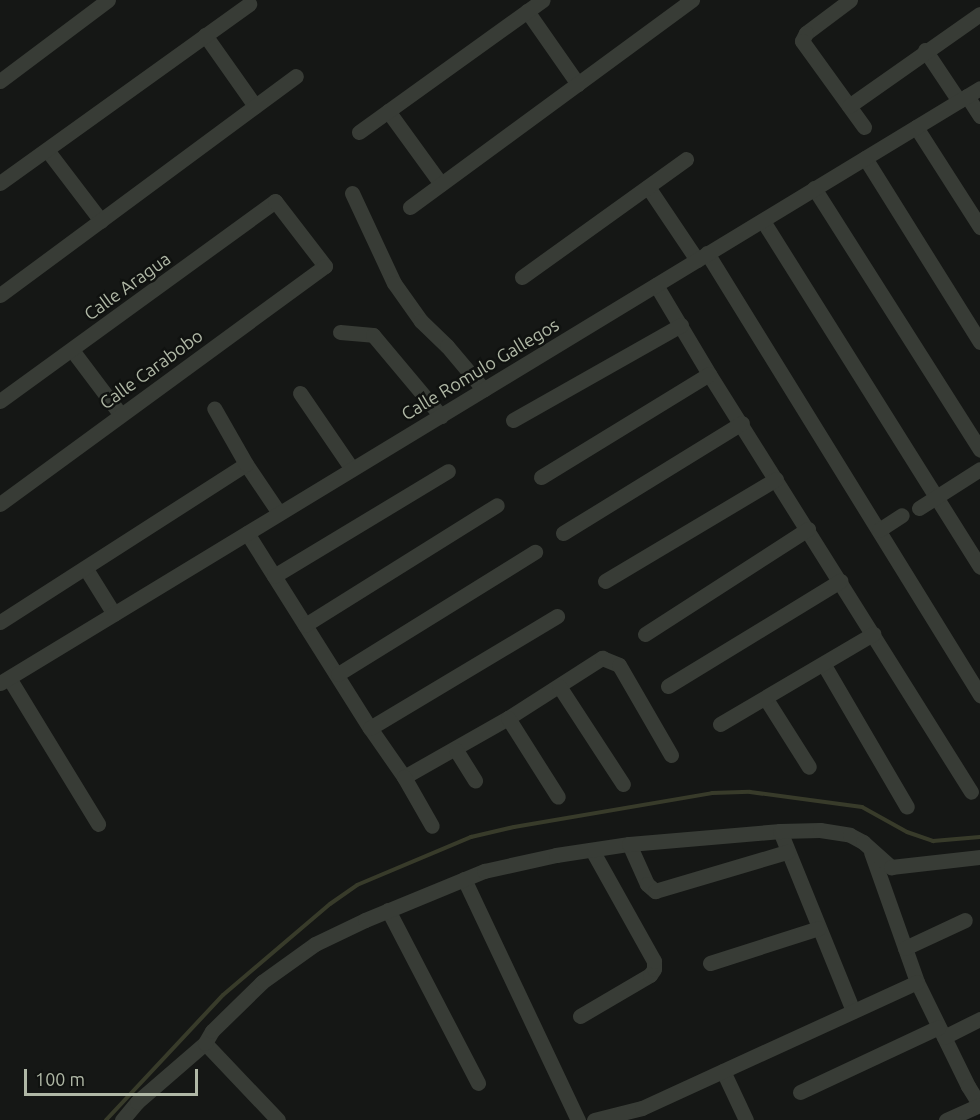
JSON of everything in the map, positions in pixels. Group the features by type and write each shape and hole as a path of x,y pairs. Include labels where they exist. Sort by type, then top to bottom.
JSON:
{"street":[{"path":"0,81 108,0"},
{"path":"359,132 543,0"},
{"path":"410,207 692,0"},
{"path":"850,0 806,33 802,41 864,127"},
{"path":"0,183 249,4"},
{"path":"527,11 578,84"},
{"path":"849,106 980,14"},
{"path":"205,35 255,106"},
{"path":"925,51 969,95 980,116"},
{"path":"0,295 296,76"},
{"name":"Calle Romulo Gallegos","path":"5,680 969,95"},
{"path":"388,111 441,184"},
{"path":"916,127 980,227"},
{"path":"46,150 101,221"},
{"path":"865,158 980,342"},
{"path":"522,277 686,159"},
{"path":"648,187 702,257 879,530 980,695"},
{"path":"814,189 980,450"},
{"path":"352,193 394,283 421,321 447,346 484,390"},
{"name":"Calle Carabobo","path":"0,504 325,266 275,201"},
{"name":"Calle Aragua","path":"0,401 72,351 275,201"},
{"path":"763,220 980,567"},
{"path":"656,285 709,375 742,423 971,792"},
{"path":"513,420 681,325"},
{"path":"340,332 373,335 441,416"},
{"path":"72,351 121,416"},
{"path":"541,477 709,375"},
{"path":"300,393 352,469"},
{"path":"214,408 246,464 279,513"},
{"path":"563,533 742,423"},
{"path":"0,622 86,569 246,464"},
{"path":"919,508 980,469"},
{"path":"274,576 448,471"},
{"path":"605,581 777,479"},
{"path":"304,626 497,505"},
{"path":"879,530 902,515"},
{"path":"645,634 808,529"},
{"path":"248,533 304,626 338,674 370,728 404,777 432,826"},
{"path":"338,674 535,552"},
{"path":"86,569 114,614"},
{"path":"668,686 840,581"},
{"path":"370,728 556,616"},
{"path":"720,724 824,665 873,634"},
{"path":"404,777 456,750 602,658 619,665 671,755"},
{"path":"824,665 907,807"},
{"path":"5,680 98,824"},
{"path":"559,686 623,784"},
{"path":"766,699 809,767"},
{"path":"508,718 558,797"},
{"path":"456,750 475,782"},
{"path":"122,1120 137,1102 205,1043 244,998 280,967 315,944 388,910 464,879 528,860 593,852 629,844 780,831 820,830 850,835 891,867 980,857"},
{"path":"780,831 853,1011"},
{"path":"629,844 647,884 655,891 787,852"},
{"path":"870,849 917,982 942,1032 974,1083 980,1105 946,1120"},
{"path":"580,1016 651,975 654,969 654,961 593,852"},
{"path":"464,879 578,1120"},
{"path":"388,910 478,1083"},
{"path":"905,948 965,920"},
{"path":"711,963 819,928"},
{"path":"594,1120 645,1114 723,1071 917,982"},
{"path":"800,1092 942,1032 980,1019"},
{"path":"205,1043 278,1120"},
{"path":"723,1071 746,1120"}],"waterway":[{"path":"106,1120 223,995 330,904 357,885 471,837 514,827 712,793 750,792 862,807 907,832 933,841 980,837"}]}
